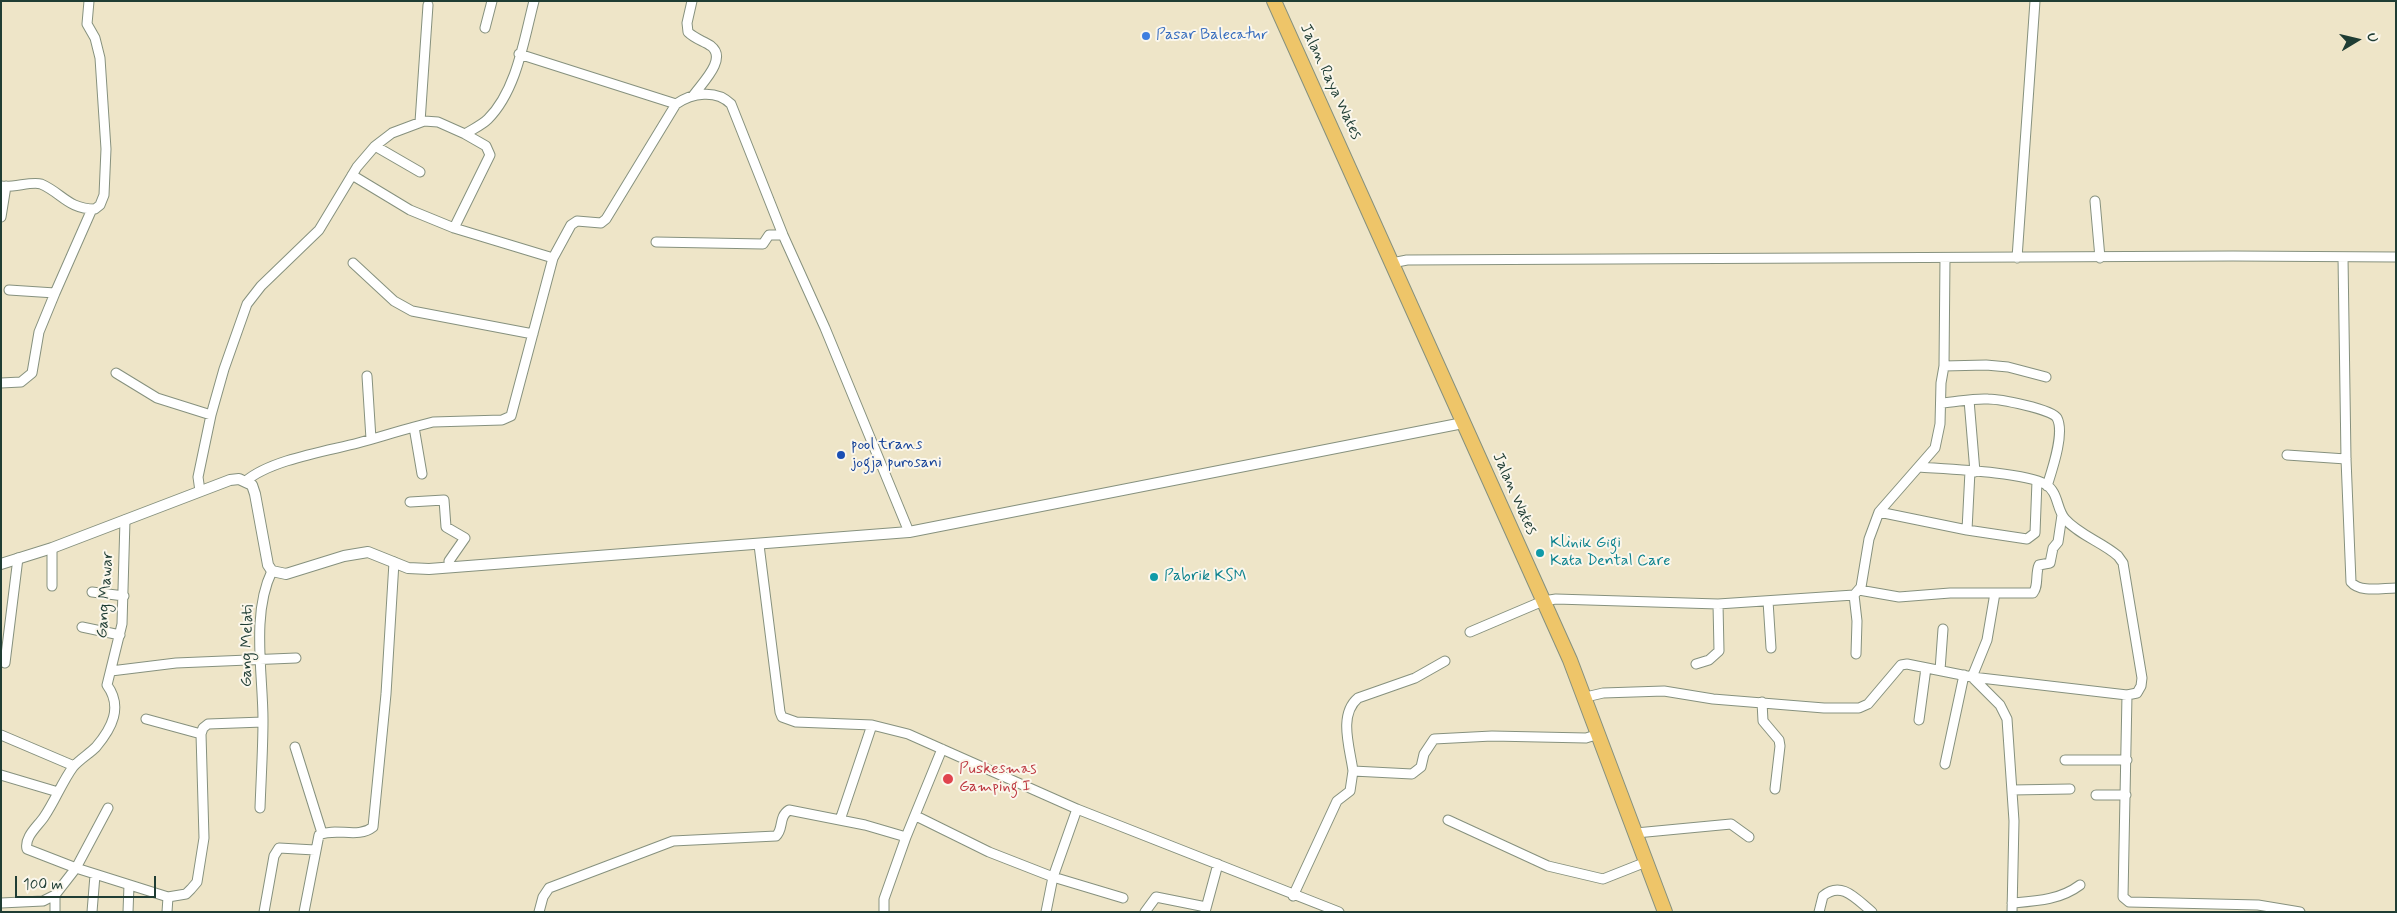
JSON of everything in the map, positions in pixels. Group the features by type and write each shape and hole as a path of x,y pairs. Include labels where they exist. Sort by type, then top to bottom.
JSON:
{"highway":[{"name":"Jalan Raya Wates","path":"1274,1 1354,177"},
{"name":"Jalan Wates","path":"1354,177 1586,697 1665,912"}],"street":[{"path":"1,217 4,186 39,184 83,209 92,209 100,205 104,195 106,149 100,58 95,38 87,24 89,1"},
{"path":"485,28 492,1"},
{"path":"466,134 488,119 501,101 512,80 534,1"},
{"path":"692,1 687,23 688,32 713,47 717,54 717,62 693,96"},
{"path":"2016,258 2035,1"},
{"path":"420,122 428,5"},
{"path":"519,54 676,104"},
{"path":"246,481 252,475 270,467 433,422 509,418 553,258 573,222 600,223 606,219 676,104 686,97 716,94 724,97 731,104 909,532"},
{"path":"200,491 198,477 211,415 224,369 247,304 261,286 319,230 352,175 375,146 392,133 420,122 438,122 466,134 486,146 490,155 454,228"},
{"path":"375,146 420,172"},
{"path":"352,175 410,210 454,228 553,258"},
{"path":"2095,201 2100,258"},
{"path":"1,383 21,382 32,373 40,332 92,209"},
{"path":"656,242 763,244 769,235 784,235"},
{"path":"1392,263 1417,260 2396,257"},
{"path":"1856,654 1856,592 1862,583 1869,540 1879,512 1935,448 1942,404 1941,383 1944,366 1945,258"},
{"path":"2343,258 2346,459 2351,582 2358,587 2367,589 2396,588"},
{"path":"354,263 394,301 412,311 533,334"},
{"path":"9,290 55,293"},
{"path":"1944,366 1986,365 2008,367 2046,377"},
{"path":"116,373 157,398 211,415"},
{"path":"367,376 371,439"},
{"path":"1942,404 1986,398 2004,400 2056,416 2059,429 2056,457 2047,486"},
{"path":"1967,530 1973,472 1968,400"},
{"path":"1,564 52,548 230,480 246,481 252,485 268,566 272,571 286,574 344,556 368,552 417,570 909,532 1464,423"},
{"path":"414,427 422,474"},
{"path":"2287,455 2346,459"},
{"path":"1586,697 1603,693 1664,691 1713,699 1824,708 1859,708 1868,704 1901,665 1968,676 2127,695 2136,693 2141,686 2142,678 2123,563 2112,551 2070,525 2062,516 2056,497 2047,486 2037,481 1920,467"},
{"path":"1879,512 1967,530 2027,539 2035,533 2037,481"},
{"path":"410,502 444,500 446,527 465,538 450,561 453,567"},
{"path":"1470,632 1543,601 1567,598 1718,604 1856,592 1899,597 1950,593 2033,593 2035,590 2037,568 2039,565 2050,563 2053,548 2058,542 2062,516"},
{"name":"Gang Mawar","path":"76,868 26,849 26,842 74,766 97,746 116,716 113,694 107,686 120,635 124,596 125,520"},
{"path":"759,545 782,717 796,722 872,725 908,734 1077,809 1218,864 1293,896 1339,912"},
{"path":"52,548 52,586"},
{"path":"5,663 18,558"},
{"path":"304,912 317,837 328,832 362,832 373,827 386,694 394,562"},
{"name":"Gang Melati","path":"260,808 263,722 260,617 266,587 272,571"},
{"path":"92,592 124,596"},
{"path":"1945,764 1968,676 1987,640 1994,593"},
{"path":"1768,601 1770,648"},
{"path":"1696,664 1709,660 1719,651 1718,604"},
{"path":"82,627 120,635"},
{"path":"1940,670 1944,629"},
{"path":"111,671 176,663 296,658"},
{"path":"1293,896 1337,801 1350,791 1353,771 1347,719 1351,704 1358,698 1415,678 1445,661"},
{"path":"1919,720 1926,668"},
{"path":"1968,676 2005,711 2014,821 2012,907 2064,896 2080,885"},
{"path":"2127,695 2123,897 2129,902 2214,908 2258,905 2300,912"},
{"path":"1762,702 1763,721 1779,740 1780,746 1775,788"},
{"path":"146,719 201,734"},
{"path":"76,868 168,897 186,894 197,882 204,838 201,734 203,728 208,724 263,722"},
{"path":"840,820 872,725"},
{"path":"1353,771 1412,774 1421,767 1424,754 1434,739 1492,736 1586,738 1599,734"},
{"path":"1,735 74,766"},
{"path":"295,747 322,834"},
{"path":"884,912 884,899 906,837 942,749"},
{"path":"2065,760 2127,760"},
{"path":"1,775 58,792"},
{"path":"2012,790 2070,788"},
{"path":"2096,795 2126,795"},
{"path":"1,903 20,907 44,901 55,895 76,868 108,808"},
{"path":"1046,912 1053,877 1077,809"},
{"path":"539,912 543,896 549,888 673,841 771,838 780,833 782,818 789,810 840,820 906,837"},
{"path":"916,816 990,852 1053,877 1123,898"},
{"path":"1448,820 1548,866 1603,879 1646,862"},
{"path":"1636,834 1731,824 1749,837"},
{"path":"264,912 274,856 279,848 315,850"},
{"path":"1144,912 1156,897 1205,909 1218,864"},
{"path":"92,912 95,875"},
{"path":"128,912 129,885"},
{"path":"1819,912 1823,896 1839,888 1845,890 1872,912"},
{"path":"55,895 55,912"},
{"path":"167,912 168,897"}],"place":[{"name":"Pasar Balecatur","path":"1146,36"},
{"name":"pool trans jogja purosani","path":"841,455"},
{"name":"Klinik Gigi Kata Dental Care","path":"1540,553"},
{"name":"Pabrik KSM","path":"1154,577"},
{"name":"Puskesmas Gamping I","path":"948,779"}]}
